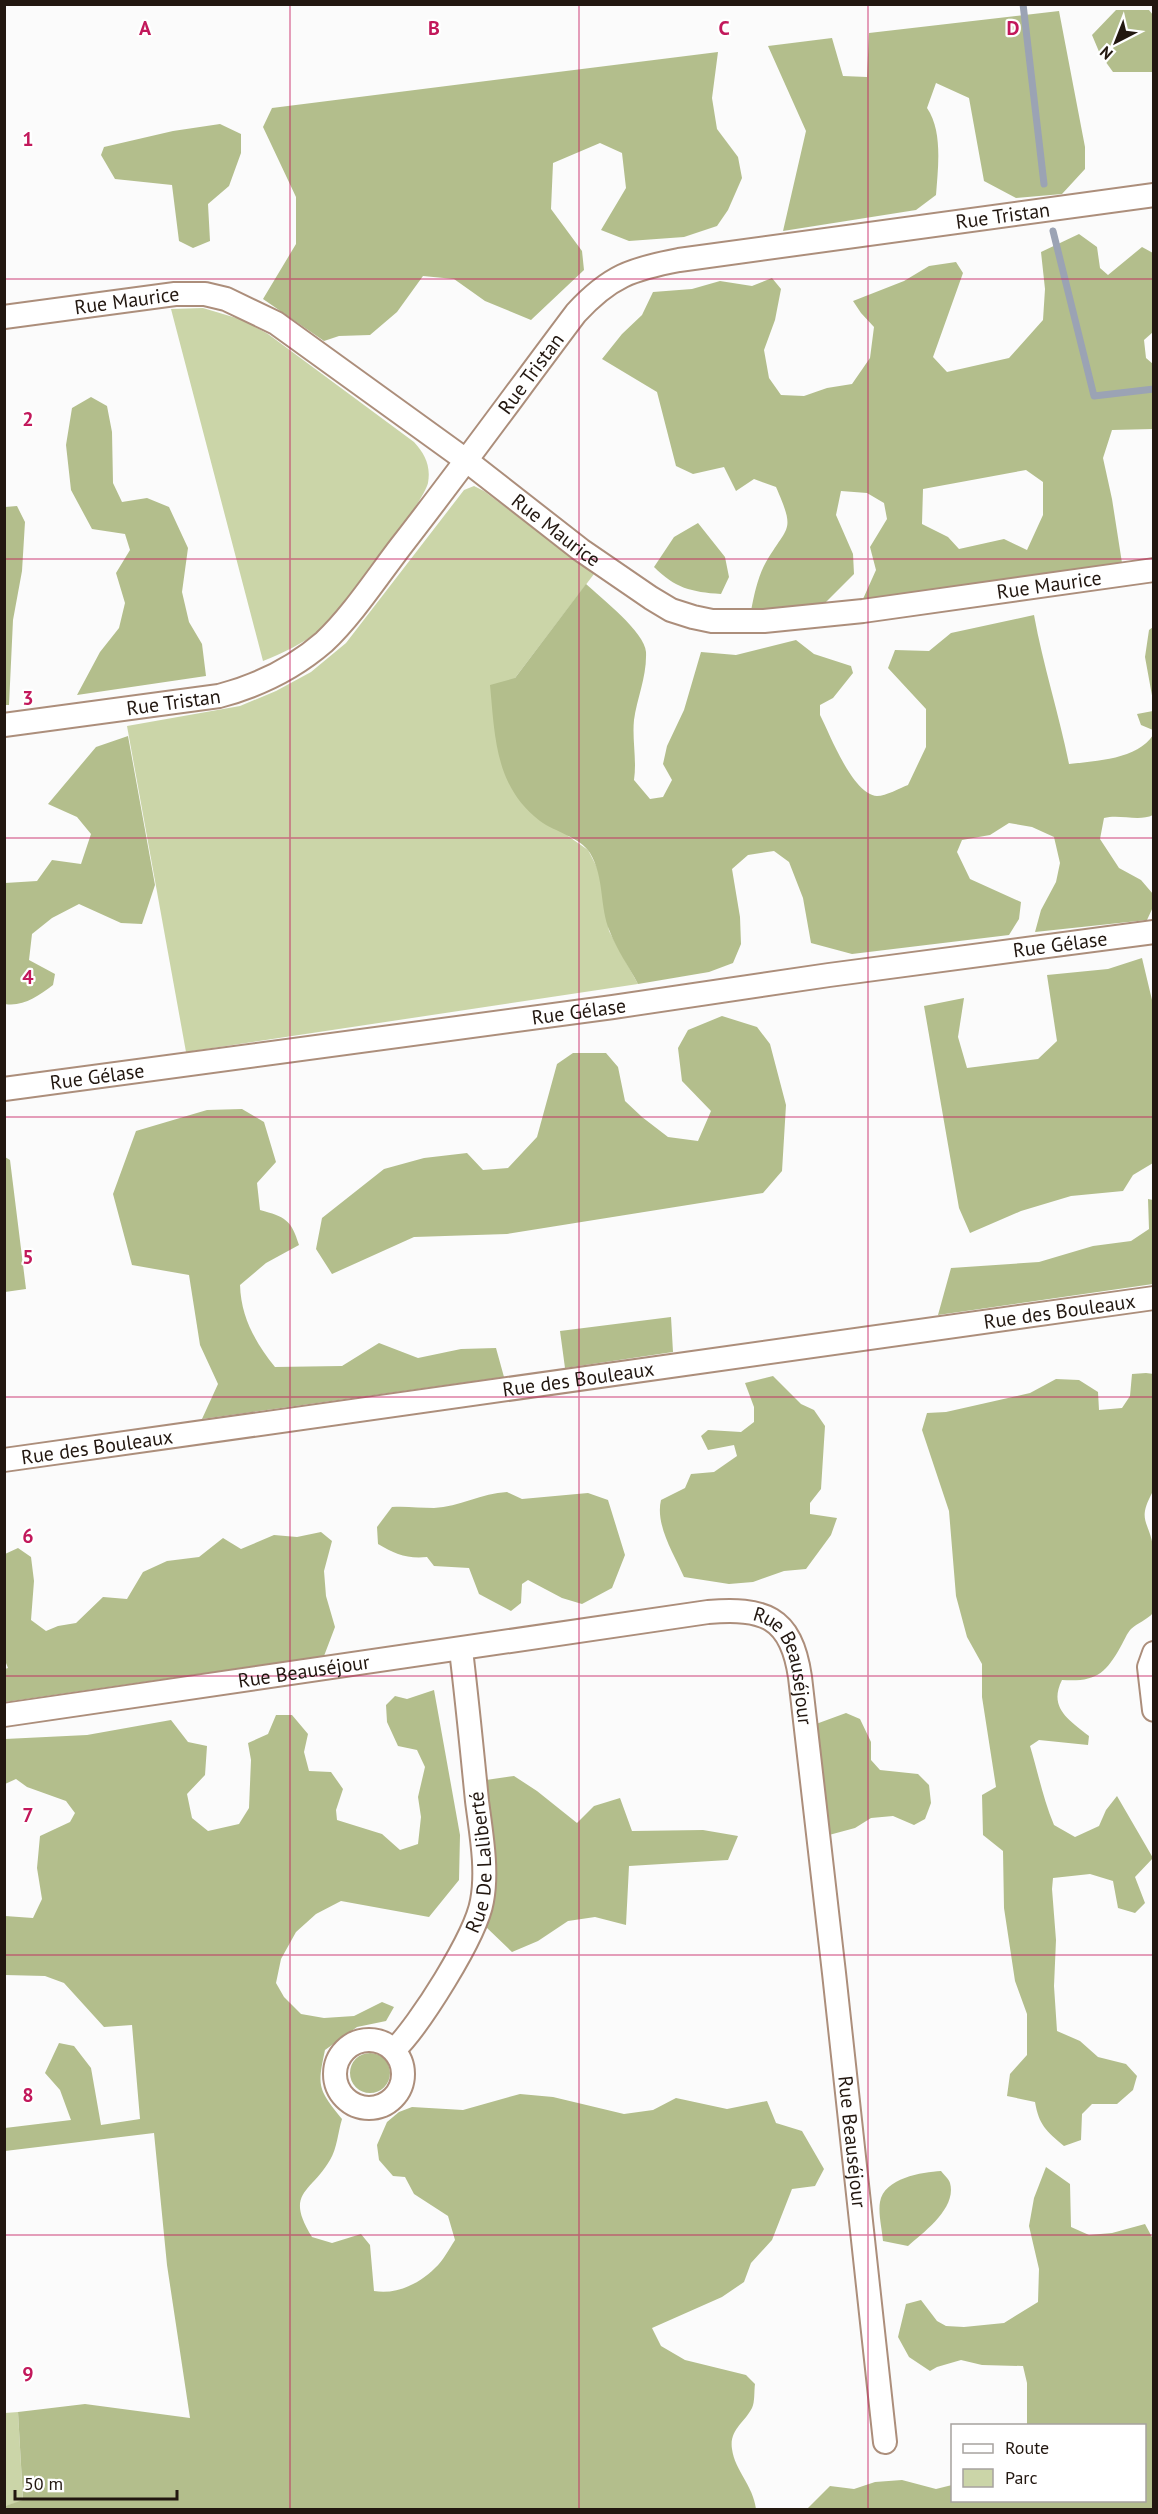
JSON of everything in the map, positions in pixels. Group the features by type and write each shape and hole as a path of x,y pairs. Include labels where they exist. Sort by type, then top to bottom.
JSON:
{"street":[{"name":"Rue Tristan","path":"4,725 219,696 267,679 311,652 325,640 466,461 576,313 594,292 611,280 631,272 679,260 1154,195"},
{"name":"Rue Maurice","path":"4,317 175,294 205,294 226,299 276,323 466,461 581,550 651,598 671,610 712,621 764,621 863,610 1154,570"},
{"name":"Rue Gélase","path":"4,1089 1154,932"},
{"name":"Rue des Bouleaux","path":"4,1460 1154,1298"},
{"name":"Rue Beauséjour","path":"4,1715 461,1650 708,1612 736,1610 756,1612 777,1623 795,1653 800,1677 885,2442"},
{"name":"Rue De Laliberté","path":"393,2050 418,2021 442,1983 477,1918 482,1901 483,1854 461,1650"},
{"path":"1154,1653 1149,1667 1154,1710"}],"green space":[{"path":"1116,10 1149,10 1153,15 1153,72 1113,72 1100,54 1092,35"},
{"path":"1059,11 1085,147 1085,169 1062,194 1016,198 984,181 969,98 936,83 927,108 932,117 937,139 936,195 916,210 783,231 806,131 768,46 832,38 843,76 867,77 869,33"},
{"path":"718,52 712,98 717,129 738,157 742,178 728,210 717,226 684,237 629,241 601,230 626,188 622,153 600,143 553,163 551,209 582,251 584,270 531,320 485,301 454,279 423,276 397,312 370,335 339,336 324,341 263,299 296,244 296,197 263,127 272,108"},
{"path":"220,124 241,134 241,153 229,186 208,204 210,241 193,248 179,241 172,185 115,179 101,155 104,147 173,131"},
{"path":"1079,234 1097,247 1100,268 1108,275 1142,247 1153,253 1153,332 1144,340 1146,358 1153,364 1153,429 1112,430 1103,458 1122,563 863,599 876,570 870,547 887,519 884,503 867,493 841,491 836,515 853,554 854,574 824,604 751,611 763,567 787,528 786,513 776,487 754,479 736,491 724,467 693,474 676,466 657,392 602,359 622,334 642,315 653,292 692,289 720,281 752,286 772,278 781,289 775,320 764,350 769,378 781,395 804,396 827,388 852,384 870,358 874,327 853,301 904,281 929,266 956,262 963,273 933,357 947,372 1009,358 1043,320 1045,289 1041,252","holes":["1026,470 1043,482 1043,515 1027,550 1004,539 959,549 948,537 922,524 923,489"]},
{"path":"203,308 243,320 268,334 414,442 428,466 428,483 411,513 344,603 313,635 292,648 263,661 171,309"},
{"path":"91,397 107,406 112,432 113,483 122,502 147,498 169,507 188,548 182,592 189,622 202,644 206,676 77,695 100,652 119,628 125,603 116,573 130,550 125,534 92,529 71,490 66,445 72,408"},
{"path":"474,486 484,491 594,574 515,678 568,836 588,850 600,873 609,931 638,984 186,1052 127,726 240,706 276,691 311,672 346,643 464,490"},
{"path":"17,506 25,522 22,571 13,620 9,705 5,705 5,507"},
{"path":"698,523 725,557 729,577 721,594 684,588 669,580 654,567 674,537"},
{"path":"586,584 631,625 644,644 645,670 634,720 634,780 650,799 663,797 672,780 663,764 667,746 684,710 701,652 736,655 796,640 814,654 851,666 853,673 833,698 820,705 820,715 851,775 868,793 881,796 908,785 926,747 926,709 888,668 895,650 929,651 951,633 1034,615 1069,764 1103,760 1127,754 1146,743 1153,735 1153,815 1142,818 1104,818 1100,839 1119,868 1141,880 1153,894 1153,907 1147,920 1035,932 1041,910 1056,882 1060,863 1054,837 1032,827 1009,823 990,835 962,840 957,852 970,879 1021,902 1019,919 1009,935 852,954 811,943 803,898 789,862 774,851 748,855 732,869 740,917 741,944 733,963 709,972 638,984 610,932 604,912 598,872 590,853 586,847 546,825 525,808 506,777 496,742 490,685 515,678"},
{"path":"1153,627 1153,701 1145,657 1149,630"},
{"path":"1154,711 1153,730 1141,725 1137,714"},
{"path":"128,736 155,885 142,924 121,923 79,904 52,918 32,934 29,960 55,974 53,985 24,1002 5,1004 5,883 37,881 52,860 81,864 91,834 77,817 48,804 96,747"},
{"path":"1142,958 1152,1000 1153,1163 1133,1175 1123,1191 1071,1196 1021,1211 970,1233 959,1208 924,1006 964,998 958,1037 967,1068 1038,1059 1057,1041 1047,975 1108,969"},
{"path":"722,1016 757,1027 770,1044 786,1105 782,1171 763,1193 507,1234 414,1237 332,1274 316,1249 322,1218 384,1169 424,1158 467,1153 483,1170 508,1168 537,1137 557,1064 573,1053 606,1053 618,1067 625,1101 668,1137 698,1141 711,1111 682,1081 678,1048 688,1030"},
{"path":"242,1109 264,1122 276,1162 257,1183 260,1210 286,1220 299,1245 266,1263 240,1285 243,1308 250,1329 275,1367 342,1366 379,1343 418,1358 461,1349 496,1348 504,1377 202,1419 218,1384 200,1345 189,1275 132,1265 113,1194 136,1131 207,1110"},
{"path":"5,1157 10,1160 26,1289 5,1292"},
{"path":"1148,1199 1153,1200 1153,1284 938,1315 951,1268 1039,1262 1093,1246 1131,1241 1149,1229"},
{"path":"671,1317 673,1352 565,1368 560,1331"},
{"path":"1132,1374 1154,1374 1153,1491 1145,1514 1154,1553 1153,1613 1131,1629 1110,1664 1098,1675 1083,1680 1062,1680 1058,1690 1059,1706 1068,1719 1089,1736 1088,1745 1039,1740 1030,1746 1054,1825 1075,1837 1099,1826 1106,1810 1117,1796 1153,1858 1135,1877 1145,1903 1135,1913 1118,1908 1113,1881 1090,1874 1053,1878 1056,1940 1054,1986 1057,2031 1080,2041 1098,2057 1126,2064 1137,2076 1133,2090 1117,2104 1092,2104 1082,2114 1081,2140 1064,2146 1044,2127 1035,2102 1007,2096 1010,2074 1027,2055 1027,2014 1015,1981 1004,1908 1003,1851 983,1835 982,1795 996,1787 982,1697 982,1664 967,1637 956,1596 949,1511 922,1430 927,1413 946,1412 1030,1393 1056,1379 1079,1380 1098,1392 1099,1410 1122,1408 1130,1396"},
{"path":"773,1376 801,1404 814,1410 825,1426 821,1489 810,1503 810,1514 837,1518 831,1535 806,1569 784,1571 753,1582 729,1584 684,1577 663,1529 661,1500 685,1488 691,1474 714,1472 737,1456 734,1445 708,1450 701,1436 708,1430 741,1432 754,1422 754,1407 745,1383"},
{"path":"507,1492 522,1499 588,1493 608,1500 625,1555 612,1588 582,1604 562,1598 528,1580 522,1584 521,1603 511,1611 479,1594 469,1568 434,1566 427,1557 401,1555 378,1544 377,1527 392,1507 443,1507"},
{"path":"321,1532 332,1541 324,1571 326,1596 335,1627 324,1656 5,1702 5,1669 8,1668 4,1658 5,1554 18,1548 31,1557 34,1581 31,1620 46,1631 76,1623 103,1597 127,1599 143,1572 167,1561 199,1557 223,1538 241,1549 274,1535 297,1537"},
{"path":"434,1690 460,1835 459,1880 429,1917 341,1901 316,1914 296,1932 281,1959 276,1983 284,1997 301,2014 324,2018 354,2016 382,2002 394,2007 386,2021 357,2027 325,2050 321,2072 322,2087 328,2101 342,2119 332,2156 323,2171 303,2194 300,2202 304,2222 312,2237 332,2243 361,2234 370,2245 374,2291 399,2290 429,2274 441,2262 455,2240 448,2216 414,2194 405,2177 393,2176 379,2160 377,2145 387,2122 399,2112 412,2107 463,2110 520,2094 553,2097 624,2114 653,2110 676,2098 727,2109 767,2101 776,2123 802,2131 824,2169 815,2186 792,2189 772,2240 751,2263 744,2282 722,2297 652,2328 661,2346 685,2360 746,2375 755,2384 752,2408 735,2431 732,2449 756,2509 5,2509 5,2506 23,2500 18,2412 85,2404 190,2418 167,2265 154,2133 5,2151 5,2128 71,2120 60,2090 45,2073 59,2043 74,2046 91,2068 101,2125 140,2119 132,2025 104,2027 64,1983 45,1976 5,1975 5,1916 33,1918 42,1899 37,1868 40,1836 70,1822 75,1813 66,1801 27,1787 16,1779 5,1784 5,1739 87,1735 171,1720 188,1742 207,1746 205,1775 187,1794 192,1818 208,1831 239,1824 249,1808 251,1760 248,1743 268,1734 276,1715 292,1715 308,1734 304,1752 309,1771 331,1772 343,1789 336,1810 337,1820 382,1834 400,1850 418,1844 421,1817 418,1797 425,1767 417,1750 398,1746 387,1722 386,1705 395,1696 407,1699"},
{"path":"846,1713 860,1719 871,1742 871,1760 880,1770 918,1774 929,1785 931,1803 925,1819 914,1825 893,1816 871,1818 855,1828 829,1835 816,1724"},
{"path":"514,1776 577,1823 594,1806 620,1798 632,1831 703,1830 738,1836 728,1860 629,1866 626,1925 595,1917 568,1921 538,1941 512,1952 486,1927 495,1898 495,1862 486,1780"},
{"path":"370,2053 384,2059 390,2073 384,2087 370,2093 356,2087 350,2073 356,2059"},
{"path":"1046,2167 1070,2184 1071,2227 1089,2235 1112,2233 1145,2224 1153,2239 1153,2509 807,2509 830,2486 854,2489 875,2482 902,2480 936,2489 951,2485 951,2502 1146,2502 1146,2424 1027,2424 1027,2383 1023,2366 982,2365 961,2360 930,2371 909,2357 898,2337 906,2304 921,2300 937,2321 946,2326 964,2327 1004,2323 1038,2302 1039,2269 1029,2226 1034,2198"},
{"path":"941,2171 949,2182 951,2192 949,2201 938,2219 908,2246 883,2241 879,2211 883,2194 889,2187 905,2178"},
{"path":"18,2412 23,2501 5,2506 5,2413"}],"waterway":[{"path":"1023,4 1044,184"},
{"path":"1053,231 1094,396 1154,389"}]}
